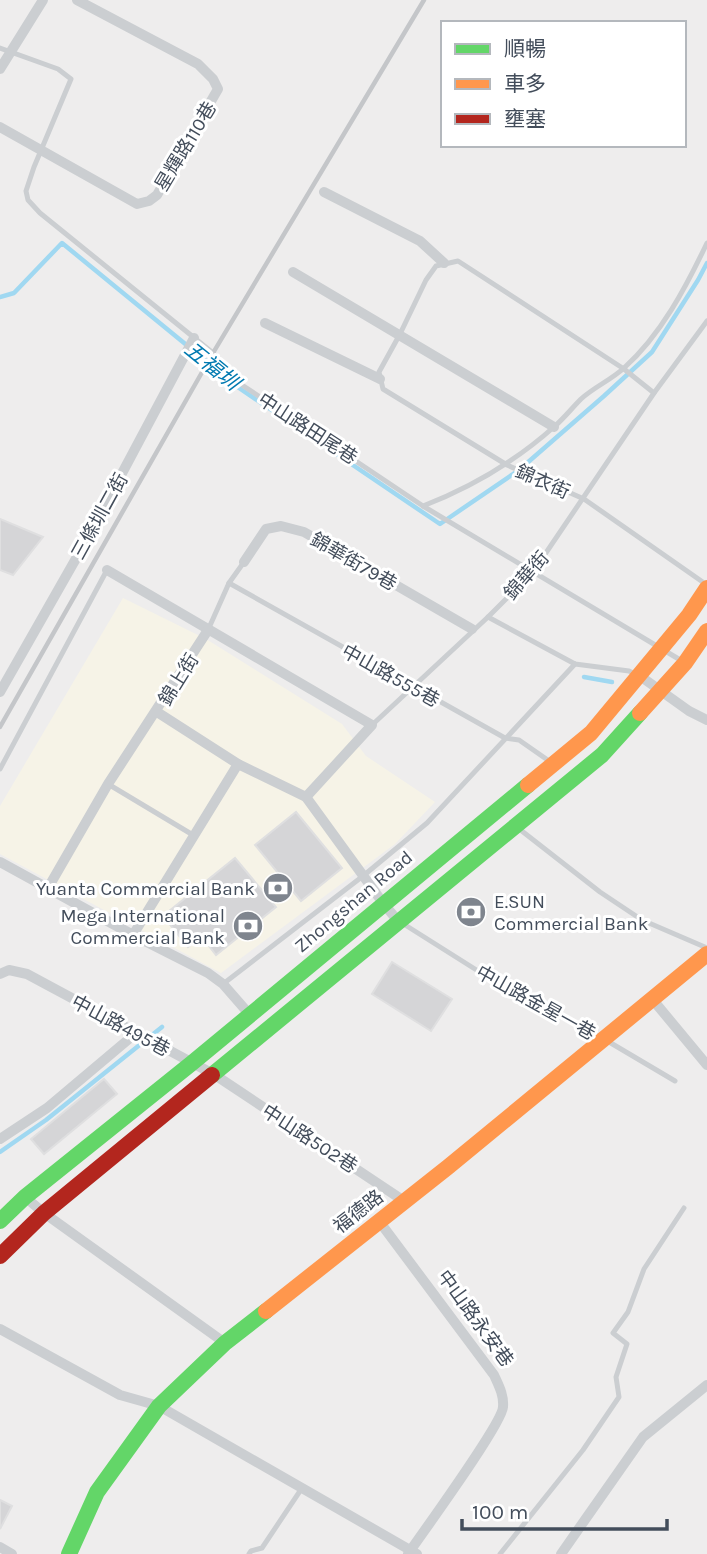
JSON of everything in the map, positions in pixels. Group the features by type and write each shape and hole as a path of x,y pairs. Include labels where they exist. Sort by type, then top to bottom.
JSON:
{"street":[{"path":"0,69 5,50 43,0"},
{"name":"星輝路110巷","path":"0,127 137,204 149,201 157,195 218,89 213,79 198,64 76,0"},
{"path":"324,192 420,241 444,263"},
{"path":"293,272 555,427"},
{"name":"錦衣街","path":"265,323 380,379"},
{"name":"三條圳二街","path":"0,692 93,529 193,340"},
{"name":"錦華街79巷","path":"244,562 266,529 281,526 304,533 472,629"},
{"path":"107,570 208,630"},
{"name":"Zhongshan Road","path":"0,1222 25,1197 192,1063 591,733 662,649 707,587"},
{"path":"0,1256 44,1213 602,755 685,663 707,629 689,615"},
{"name":"錦上街","path":"48,888 108,784 208,630 372,724"},
{"path":"640,676 688,711 707,720"},
{"path":"157,712 237,764 306,797 398,921"},
{"name":"錦華街","path":"306,797 372,724"},
{"path":"133,935 237,764"},
{"path":"0,862 223,984 250,1015"},
{"name":"福德路","path":"159,1406 225,1343 707,954"},
{"name":"中山路495巷","path":"0,974 9,970 27,974 215,1075"},
{"path":"653,1000 707,1065"},
{"path":"0,1139 47,1108 136,1033"},
{"name":"中山路502巷","path":"215,1075 404,1200"},
{"path":"25,1197 225,1343"},
{"name":"中山路永安巷","path":"0,1329 120,1395 159,1406 412,1553 490,1433 503,1409 502,1392 494,1376 379,1221"},
{"path":"561,1554 643,1437 707,1385"},
{"path":"69,1554 97,1492 159,1406"},
{"path":"0,1547 12,1554"}],"lane":[{"name":"中山路田尾巷","path":"5,50 58,69 71,79 26,191 28,200 40,213 193,340 214,353 242,385 423,506 685,663"},
{"path":"423,506 458,493 507,465 555,427 583,397 624,369 650,340 693,273 707,243"},
{"path":"380,379 379,373 426,280 436,266 458,261 624,369 654,393"},
{"name":"錦華街","path":"372,724 533,572 654,393 707,321"},
{"name":"錦衣街","path":"380,379 383,388 507,465 584,499 707,587"},
{"path":"208,630 229,583 244,562"},
{"path":"0,769 107,570"},
{"name":"中山路555巷","path":"229,583 505,738 519,740 553,764"},
{"path":"488,617 575,664 629,671 640,676"},
{"path":"223,984 363,876 427,822 575,664"},
{"path":"108,784 194,836"},
{"path":"516,826 600,892 642,920 707,948"},
{"name":"中山路金星一巷","path":"398,921 505,988 604,1039 675,1081"},
{"path":"500,1554 583,1450 619,1397 616,1377 627,1344 613,1333 628,1312 644,1269 684,1208"},
{"path":"249,1554 262,1548 302,1488"}],"shaded area":[{"path":"123,598 206,639 342,724 366,756 435,802 395,844 221,973 0,854 0,806"}],"building":[{"path":"0,519 43,537 13,575 0,570"},
{"path":"296,812 342,868 301,901 255,845"},
{"path":"235,858 276,907 216,955 201,936 188,947 163,916"},
{"path":"392,962 452,999 431,1031 372,994"},
{"path":"104,1079 117,1094 44,1154 31,1139"},
{"path":"0,1500 12,1506 0,1529"}],"waterway":[{"name":"五福圳","path":"0,297 14,293 62,243 239,388 440,524 519,470 652,352 707,263"},
{"path":"584,677 612,682"},
{"path":"0,1152 46,1120 162,1027"}],"railway":[{"path":"0,727 213,353 424,0"}],"traffic: fast":[{"path":"212,1075 602,755 640,713"},
{"path":"0,1221 25,1197 192,1063 528,785"},
{"path":"69,1554 97,1492 159,1406 225,1343 266,1311"}],"traffic: slow":[{"path":"528,785 591,733 689,615 707,588"},
{"path":"640,713 685,663 707,631"},
{"path":"266,1311 448,1167 707,954"}],"traffic: jam":[{"path":"0,1256 44,1213 212,1075"}],"place":[{"name":"Yuanta Commercial Bank","path":"278,888"},
{"name":"E.SUN Commercial Bank","path":"471,912"},
{"name":"Mega International Commercial Bank","path":"248,926"}]}
